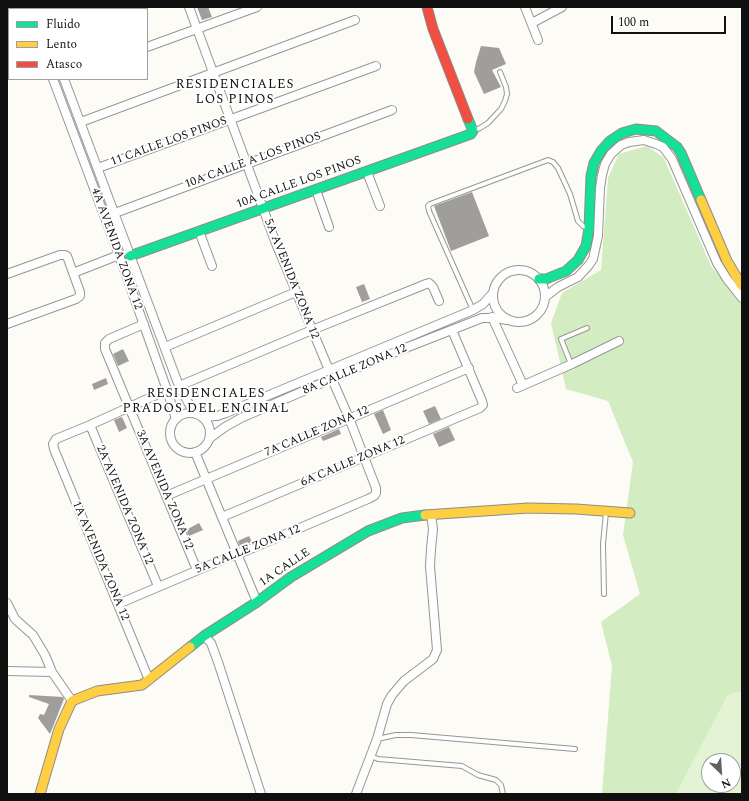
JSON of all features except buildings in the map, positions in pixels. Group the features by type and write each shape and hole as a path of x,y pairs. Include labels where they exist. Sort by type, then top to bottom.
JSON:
{"street":[{"name":"5A AVENIDA ZONA 12","path":"189,7 263,209 329,370"},
{"path":"148,47 257,7"},
{"path":"427,7 433,29 473,131"},
{"path":"526,7 538,40"},
{"path":"532,23 562,7"},
{"path":"81,122 355,20"},
{"name":"11 CALLE LOS PINOS","path":"98,168 376,66"},
{"name":"4A AVENIDA ZONA 12","path":"53,80 144,324 176,420"},
{"name":"4A AVENIDA ZONA 12","path":"64,80 179,386 198,415"},
{"name":"10A CALLE A LOS PINOS","path":"115,213 392,110"},
{"path":"539,279 546,279 559,274 572,266 583,254 589,229 591,176 594,163 600,151 610,141 622,133 636,129 643,129 656,131 668,138 681,153 727,261 742,286"},
{"name":"10A CALLE LOS PINOS","path":"130,256 469,136 473,131"},
{"path":"545,297 558,287 578,277 589,266 593,259 598,236 600,188 605,164 611,154 621,145 628,142 644,140 663,147 672,159 717,263 742,298"},
{"path":"367,172 380,206"},
{"path":"316,190 329,227"},
{"path":"199,231 212,266"},
{"path":"7,274 60,255 65,255 67,256 80,292 80,296 76,299 7,324"},
{"path":"73,273 119,255"},
{"path":"518,270 533,274 539,279 545,291 545,297 542,309 537,316 530,320 514,322 507,320 500,315 493,302 492,294 498,280 511,271 518,270"},
{"path":"179,386 429,283 433,287 439,301"},
{"path":"165,347 296,292"},
{"name":"8A CALLE ZONA 12","path":"198,415 217,416 226,413 473,310 483,304 492,294"},
{"path":"492,318 520,387 619,341"},
{"name":"8A CALLE ZONA 12","path":"210,438 233,422 475,320 492,318 507,320"},
{"name":"3A AVENIDA ZONA 12","path":"144,324 109,339 105,343 105,349 197,570"},
{"path":"452,330 469,368"},
{"name":"6A CALLE ZONA 12","path":"222,517 478,409 483,405 469,368"},
{"name":"7A CALLE ZONA 12","path":"166,496 469,368"},
{"path":"332,379 364,457"},
{"path":"90,425 167,390"},
{"path":"187,414 198,415 209,426 210,438 204,447 195,452 183,451 178,448 171,437 172,425 181,416 187,414"},
{"name":"1A AVENIDA ZONA 12","path":"90,425 56,438 53,442 54,449 149,680"},
{"name":"2A AVENIDA ZONA 12","path":"90,425 158,586"},
{"path":"195,452 257,602"},
{"name":"5A CALLE ZONA 12","path":"118,604 368,499 376,493 376,488 364,457"},
{"name":"1A CALLE","path":"72,701 83,695 97,691 142,685 204,636 257,602 301,570 368,531 402,518 528,508 630,513"},
{"path":"356,794 377,739 385,709 392,696 404,681 433,659 437,650 430,566 433,529 431,515"},
{"path":"7,603 15,619 33,635 45,655 52,672 72,701 59,729 40,794"},
{"path":"204,636 211,643 218,662 261,794"},
{"path":"7,671 52,672"}],"lane":[{"path":"473,131 488,123 501,109 505,101 507,94 506,87 500,72"},
{"path":"473,310 429,211 428,206 430,204 551,160 558,168 570,194 578,221 589,229"},
{"path":"572,364 561,339 587,328"},
{"path":"604,594 603,544 606,511"},
{"path":"377,739 396,735 411,735 575,749"},
{"path":"371,755 378,759 462,766 478,775 496,780 501,785 503,794"}],"green space":[{"path":"647,146 664,158 711,266 742,304 742,691 728,695 676,794 602,794 612,666 601,622 640,594 623,535 633,462 608,401 566,389 551,323 562,293 601,270 608,178 619,154"},
{"path":"742,691 742,794 676,794 728,695"}],"traffic: fast":[{"path":"130,256 471,134 473,131 468,119"},
{"path":"539,279 546,279 566,271 578,260 586,246 589,229 591,176 594,163 601,151 610,141 622,133 636,129 656,131 677,147 701,200"},
{"path":"190,647 291,577 368,531 402,518 425,515"}],"traffic: slow":[{"path":"701,200 727,261 742,286"},
{"path":"425,515 528,508 576,509 630,513"},
{"path":"40,794 59,729 72,701 97,691 142,685 190,647"}],"traffic: jam":[{"path":"427,7 433,29 468,119"}],"district":[{"name":"RESIDENCIALES LOS PINOS","path":"235,92"},
{"name":"RESIDENCIALES PRADOS DEL ENCINAL","path":"206,402"}]}
